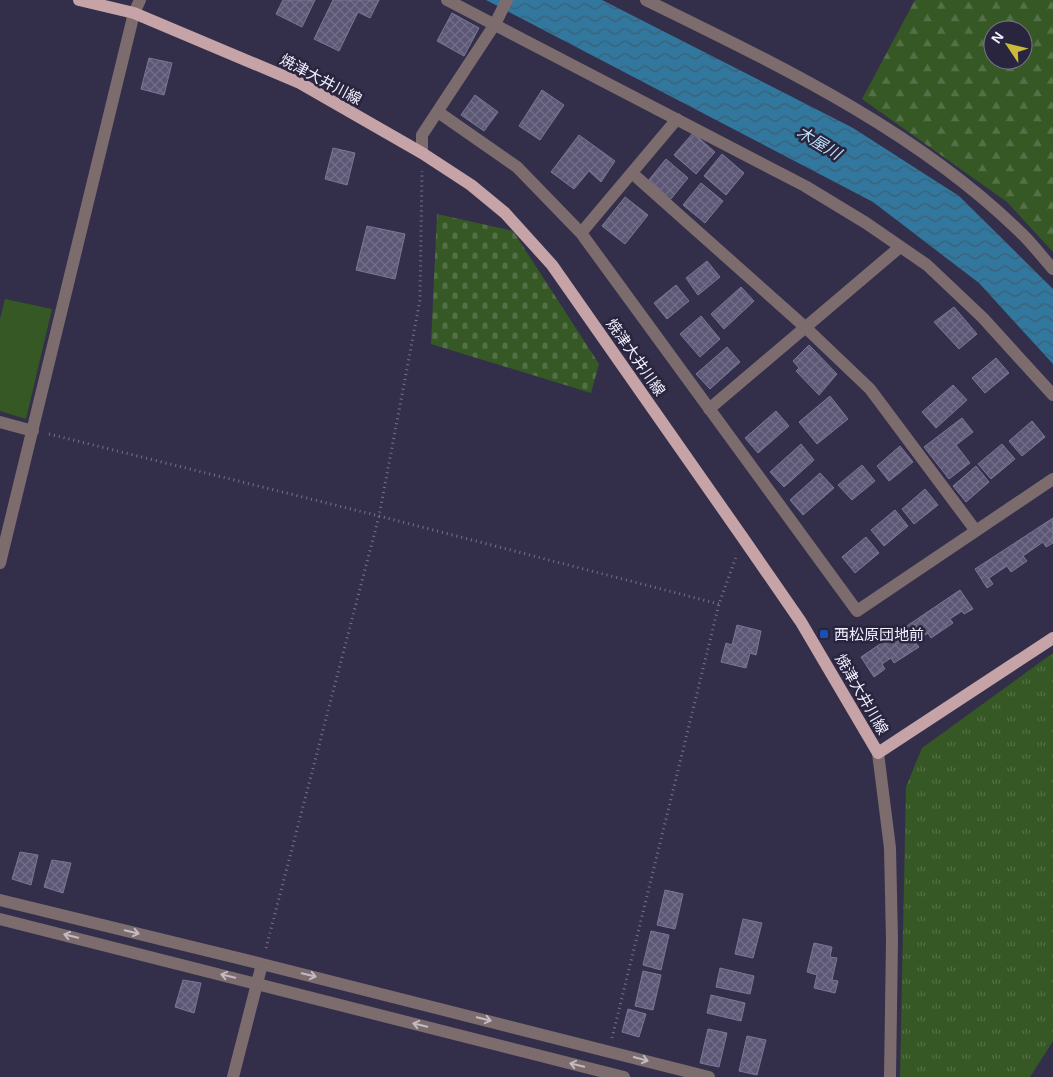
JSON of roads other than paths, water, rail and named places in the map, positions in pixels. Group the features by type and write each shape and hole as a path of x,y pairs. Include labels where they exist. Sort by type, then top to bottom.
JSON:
{"main road":[{"name":"焼津大井川線","path":"79,0 134,13 300,83 422,153 471,185 506,213 552,265 744,538 801,622 878,753 1053,638"}],"street":[{"path":"0,563 134,13 140,0"},
{"path":"447,0 497,20 677,119 806,186 900,247 927,265 983,318 1053,395"},
{"path":"422,153 422,135 497,20 507,0"},
{"path":"646,0 719,36 845,103 915,148 975,193 1021,232 1053,269"},
{"path":"438,112 518,166 582,233 856,611 1053,479"},
{"path":"582,233 677,119"},
{"path":"632,173 805,327 870,389 976,531"},
{"path":"709,409 900,247"},
{"path":"0,422 33,431"},
{"path":"878,753 890,848 892,940 890,1077"},
{"path":"0,900 609,1050 709,1077"},
{"path":"0,918 624,1077"},
{"path":"233,1077 262,964"}],"water":[{"name":"木屋川","path":"486,0 602,0 853,128 959,196 1053,289 1053,364 979,283 873,202"}],"place":[{"name":"西松原団地前","path":"824,634"}]}
